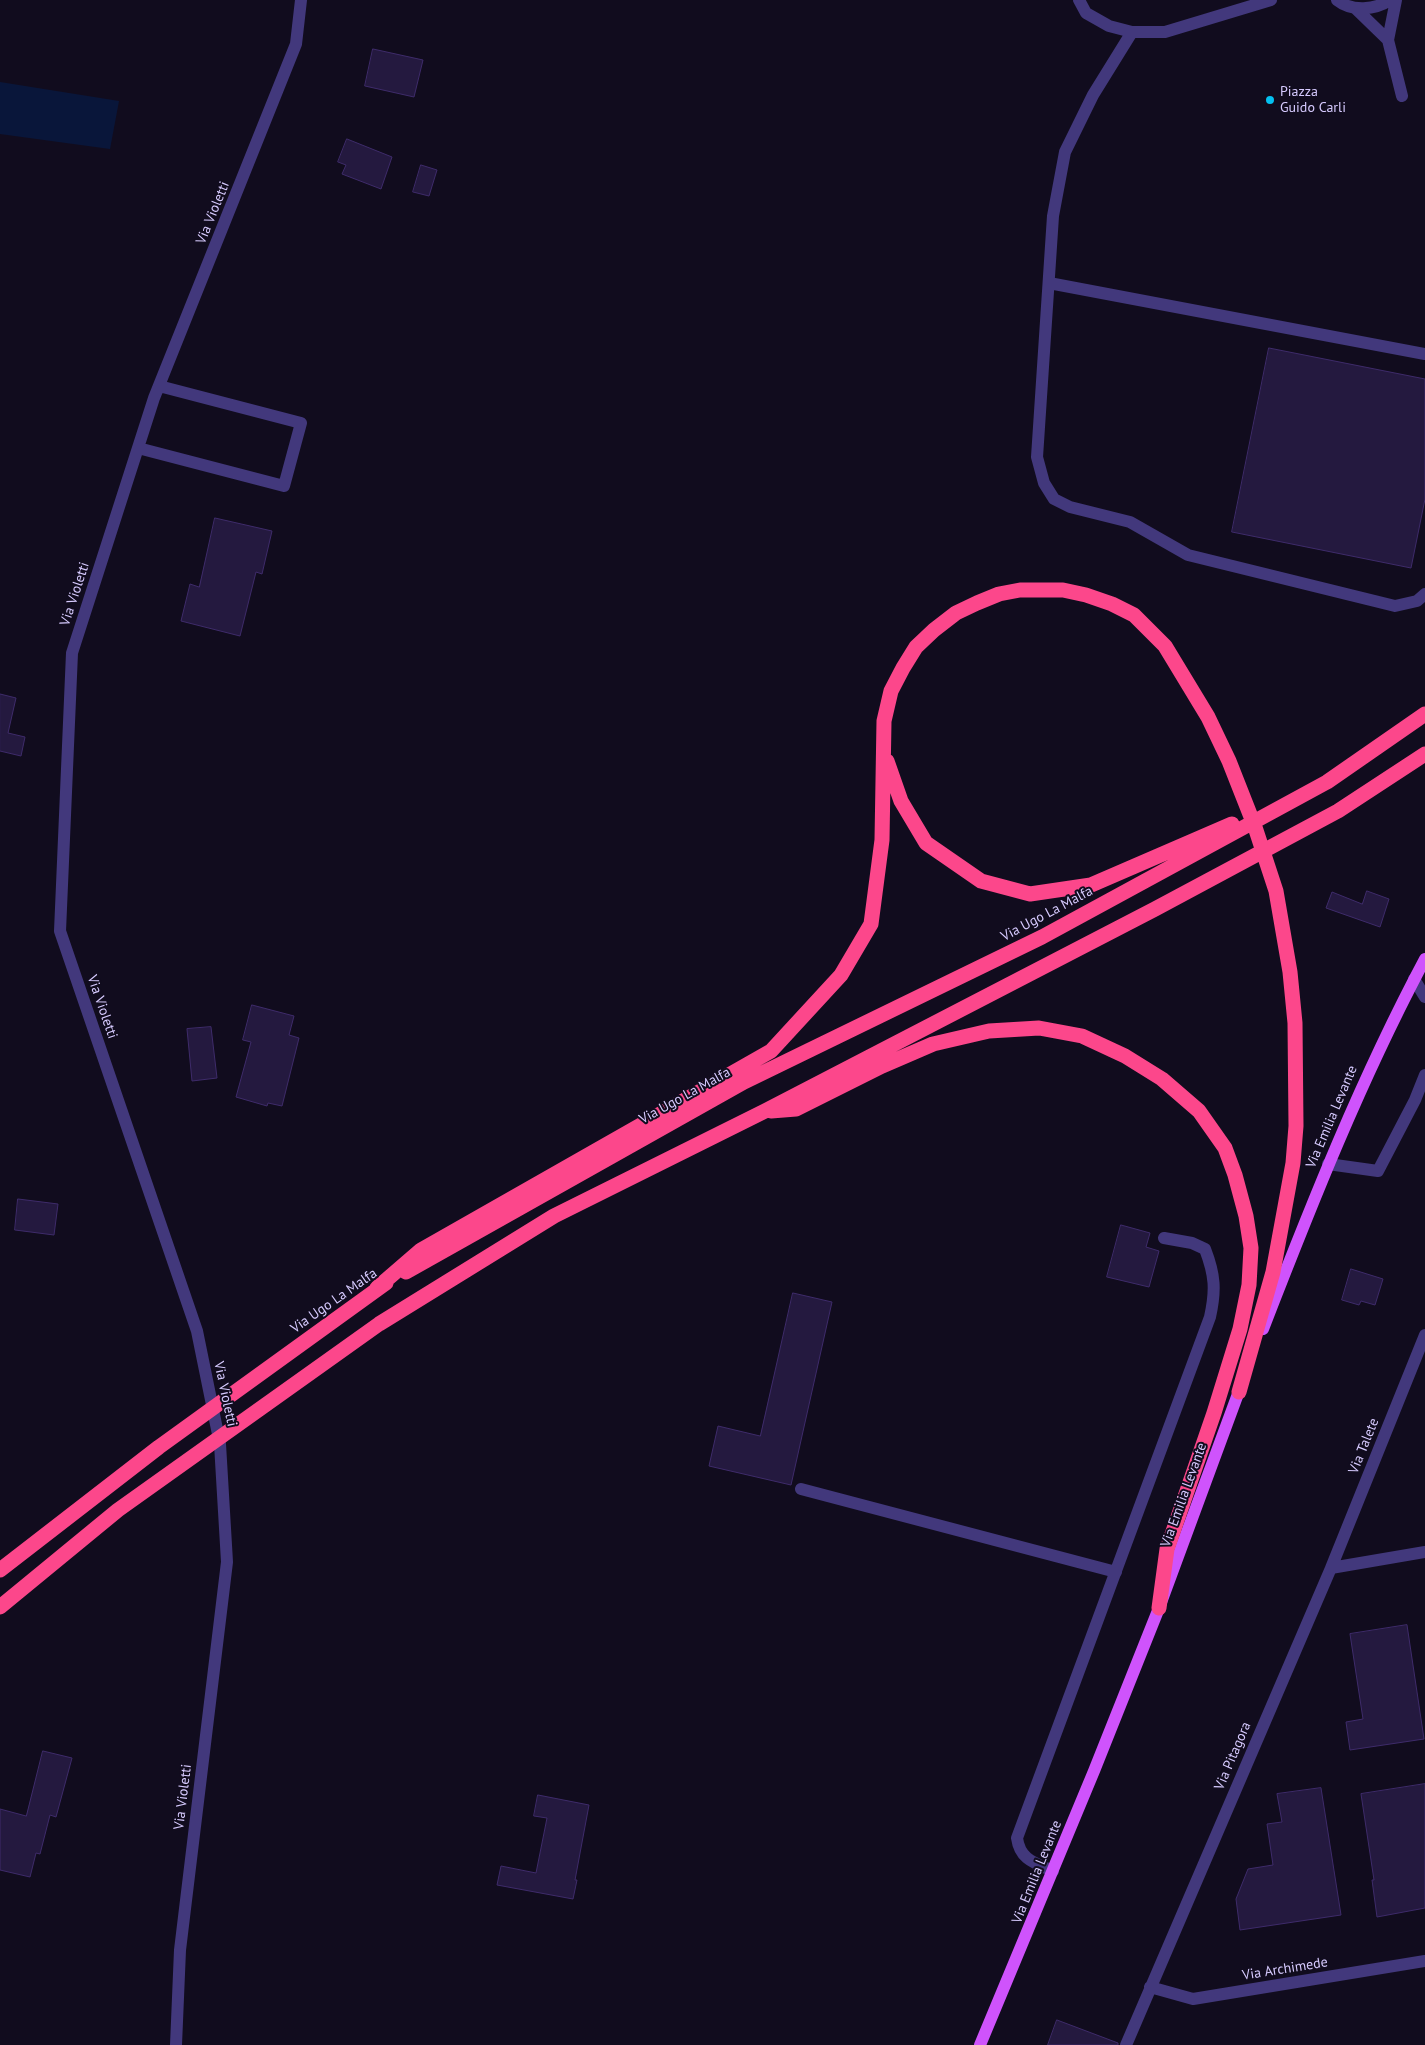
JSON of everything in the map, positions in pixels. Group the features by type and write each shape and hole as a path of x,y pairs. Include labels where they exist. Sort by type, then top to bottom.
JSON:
{"highway":[{"path":"378,1288 421,1250 771,1051 841,975 871,924 882,840 882,748 884,721 891,691 916,647 956,613 999,594 1041,589 1071,591 1112,604 1134,615 1165,646 1208,717 1229,762 1255,827 1276,891 1284,930 1293,997 1297,1084 1296,1126 1293,1163 1275,1263 1238,1392"},
{"name":"Via Ugo La Malfa","path":"0,1570 159,1447 378,1288 744,1082 1042,937 1327,782 1425,714"},
{"path":"882,748 901,801 926,844 981,881 1030,894 1091,885 1327,782"},
{"path":"0,1607 118,1510 379,1324 554,1216 765,1111 1155,909 1338,811 1425,754"},
{"path":"765,1111 796,1109 882,1066 933,1044 989,1031 1039,1028 1082,1036 1125,1056 1162,1079 1199,1110 1225,1148 1235,1175 1246,1216 1251,1248 1249,1285 1240,1329 1214,1413 1167,1549 1159,1608"}],"main road":[{"name":"Via Emilia Levante","path":"980,2045 1053,1871 1159,1608 1238,1392 1328,1164 1366,1076 1425,959"}],"street":[{"name":"Via Violetti","path":"176,2045 180,1950 227,1562 220,1444 197,1331 60,931 72,652 159,386 296,44 301,0"},
{"path":"1079,0 1086,14 1109,26 1132,32 1165,32 1272,0"},
{"path":"1337,0 1355,8 1388,40"},
{"path":"1355,8 1370,8 1390,0"},
{"path":"1396,0 1388,40 1402,96"},
{"path":"1132,32 1093,95 1064,152 1054,216 1037,457 1044,483 1054,499 1070,507 1130,522 1188,555 1395,606 1416,601 1425,594"},
{"path":"1049,283 1425,354"},
{"path":"138,448 284,486 301,423 159,386"},
{"path":"1414,980 1425,998"},
{"path":"1328,1164 1378,1171 1420,1102 1425,1075"},
{"path":"1053,1871 1025,1858 1018,1846 1017,1838 1210,1317 1215,1294 1213,1270 1205,1249 1192,1243 1164,1238"},
{"name":"Via Talete","path":"1331,1568 1425,1335"},
{"path":"801,1489 1116,1572"},
{"path":"1331,1568 1425,1552"},
{"name":"Via Pitagora","path":"1126,2045 1331,1568"},
{"name":"Via Archimede","path":"1150,1987 1192,1999 1425,1961"}],"water":[{"path":"0,82 119,101 110,149 0,134"}],"building":[{"path":"373,49 423,60 414,97 365,86"},
{"path":"347,139 392,157 381,189 342,174 346,165 338,162"},
{"path":"421,165 437,170 429,196 413,192"},
{"path":"1269,348 1425,379 1425,499 1411,568 1232,532"},
{"path":"215,518 272,531 262,574 256,572 240,636 181,621 190,584 199,587"},
{"path":"0,694 16,698 8,733 25,737 21,756 0,751"},
{"path":"1367,891 1389,899 1380,927 1326,908 1332,892 1362,904"},
{"path":"252,1005 294,1016 289,1035 299,1038 282,1106 268,1103 267,1106 236,1097 251,1042 243,1040"},
{"path":"211,1027 217,1078 192,1081 187,1029"},
{"path":"18,1199 58,1204 54,1235 15,1230"},
{"path":"1121,1225 1150,1233 1146,1247 1159,1251 1149,1287 1107,1277"},
{"path":"1351,1269 1383,1279 1375,1305 1361,1301 1359,1305 1342,1300"},
{"path":"793,1293 832,1302 791,1485 709,1466 718,1426 760,1436"},
{"path":"1407,1625 1424,1739 1350,1750 1346,1722 1363,1719 1350,1634"},
{"path":"43,1751 72,1758 56,1817 50,1815 40,1854 36,1853 30,1877 0,1870 0,1809 26,1816"},
{"path":"1425,1784 1425,1908 1377,1917 1372,1880 1374,1880 1361,1794"},
{"path":"1321,1788 1341,1915 1240,1930 1236,1899 1248,1869 1273,1865 1267,1824 1282,1822 1277,1794"},
{"path":"538,1795 589,1805 573,1899 497,1885 501,1866 536,1873 547,1818 534,1816"},
{"path":"1057,2020 1118,2043 1118,2045 1048,2045"}],"place":[{"name":"Piazza Guido Carli","path":"1270,100"}]}
